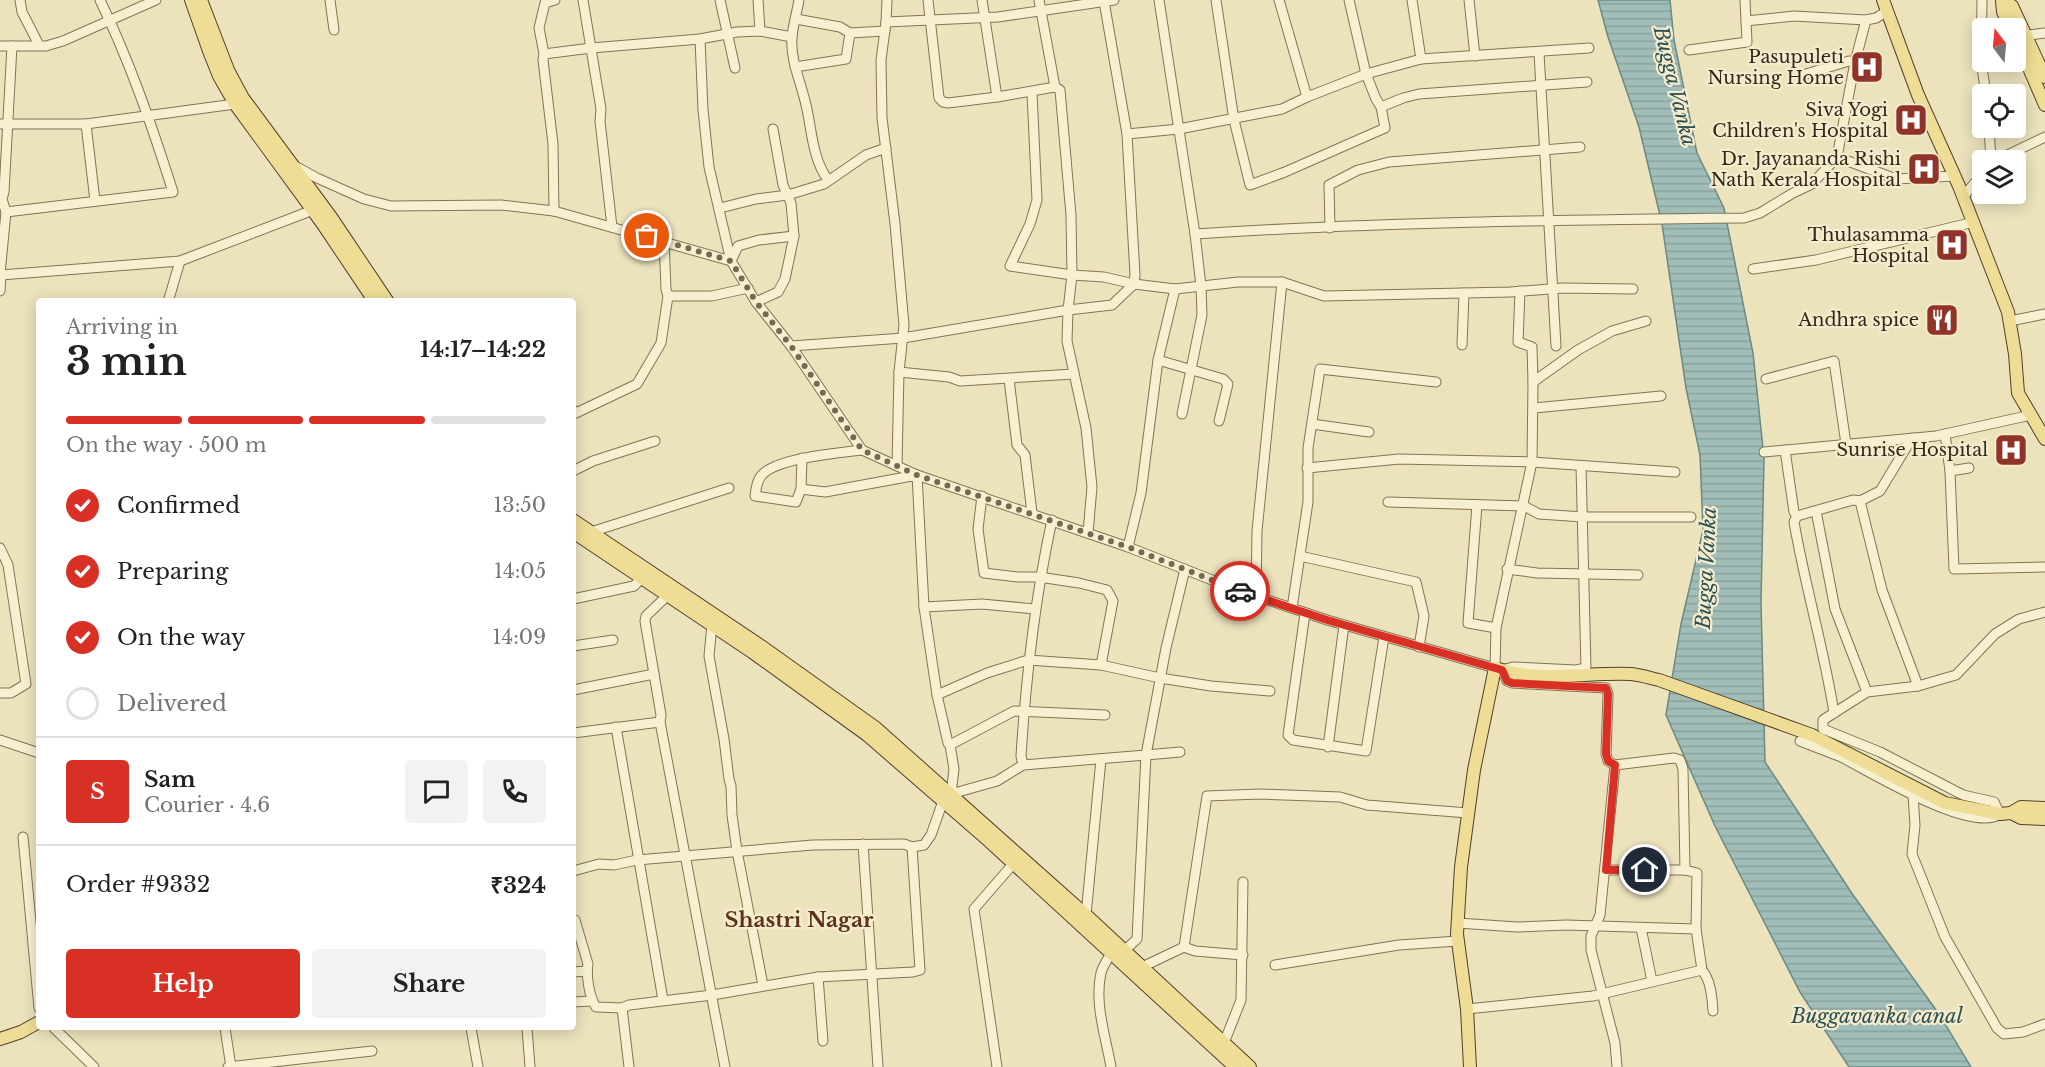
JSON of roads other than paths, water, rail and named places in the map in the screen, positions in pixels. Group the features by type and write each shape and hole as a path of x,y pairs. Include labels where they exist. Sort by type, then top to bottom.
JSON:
{"main road":[{"path":"190,0 219,76 235,104 385,298"},
{"path":"201,0 224,61 243,98 291,164 373,298"},
{"path":"2002,0 2006,18"},
{"path":"2002,0 2012,6 2015,18"},
{"path":"1885,5 1918,95 1955,176 1995,274 2010,321 2018,393 2045,439"},
{"path":"2026,48 2045,77"},
{"path":"2026,55 2045,105"},
{"path":"576,522 761,646 876,728 1013,864 1142,967 1250,1067"},
{"path":"576,534 712,625 867,735 947,798 1086,915 1235,1067"},
{"path":"1470,1067 1467,1009 1458,940 1461,867 1474,770 1498,669 1551,676 1634,674 1659,680 1806,738 1945,803 2021,818 2045,819"},
{"path":"2005,814 2021,807 2045,808"},
{"path":"0,1039 36,1024"}],"street":[{"path":"20,0 22,12 39,45"},
{"path":"6,212 173,192 129,62 100,0"},
{"path":"0,46 46,46 63,41 156,0"},
{"path":"330,0 334,30"},
{"path":"555,0 545,3 539,28 554,144 555,211"},
{"path":"584,0 601,109 600,121 612,227"},
{"path":"720,0 735,68"},
{"path":"758,0 760,31"},
{"path":"799,0 792,37 795,67 806,104 813,143 828,180"},
{"path":"887,0 881,60 882,118 896,236 903,338 898,372 897,466"},
{"path":"928,0 939,98 943,102 1032,93 1055,87 1060,90 1071,215 1072,275 1067,341 1086,428 1092,487 1088,533"},
{"path":"982,0 997,96"},
{"path":"1039,0 1055,87"},
{"path":"1159,0 1201,286 1202,315 1182,414"},
{"path":"1216,0 1234,120 1250,184 1285,172 1385,128 1382,107 1376,99 1366,74 1348,0"},
{"path":"1279,0 1307,97"},
{"path":"1412,0 1421,59"},
{"path":"1469,0 1475,56"},
{"path":"1689,50 1747,42 1745,0"},
{"path":"1982,0 1981,61 1984,84"},
{"path":"791,346 903,338 1068,310 1112,305 1134,284 1127,134 1109,1 1075,3 1041,11 930,20 850,33 840,27 796,19"},
{"path":"1746,21 1794,16 1866,20 1876,18 1885,5"},
{"path":"1195,234 1548,220 1744,218 1760,213 1812,184 1837,157 1855,62 1866,20"},
{"path":"544,54 700,39 737,32 760,31 792,37"},
{"path":"795,67 846,59 850,33"},
{"path":"2026,36 2045,33"},
{"path":"700,39 703,110 709,167 731,261 756,302 791,346 862,450 917,475 1128,547 1305,613 1498,669 1513,667 1576,670 1586,668 1581,466"},
{"path":"0,291 6,212 1,199 4,192 4,124 12,46"},
{"path":"1127,134 1179,129 1282,109 1366,74 1421,59 1589,48"},
{"path":"1539,53 1556,346"},
{"path":"1806,74 1855,62"},
{"path":"1382,107 1402,98 1419,94 1587,82"},
{"path":"1032,93 1037,200 1030,224 1010,266 1104,277 1134,284 1175,289 1238,282 1282,282 1324,296 1551,289 1633,289"},
{"path":"4,124 86,124 235,104"},
{"path":"86,124 95,201"},
{"path":"756,302 778,292 785,279 794,236 791,203 783,185 773,129"},
{"path":"2018,150 2045,137"},
{"path":"1330,228 1329,185 1358,170 1389,162 1580,147"},
{"path":"720,208 756,199 788,195 824,184 866,155 886,148"},
{"path":"1837,157 1896,179 1955,176"},
{"path":"291,164 316,178 364,199 391,206 501,205 555,211 731,261"},
{"path":"1964,197 1972,187"},
{"path":"1,274 180,261 315,205"},
{"path":"1753,269 1816,260 1974,222"},
{"path":"731,261 738,246 759,240 794,236"},
{"path":"576,413 637,384 661,344 668,296 664,241"},
{"path":"169,298 180,261"},
{"path":"1256,596 1257,531 1282,282"},
{"path":"668,296 712,296 748,288"},
{"path":"1128,547 1141,493 1158,360 1175,289"},
{"path":"1520,291 1518,342 1532,347 1534,408 1532,462 1496,628 1498,669 1507,681 1512,683 1606,688 1608,694 1606,754 1608,761 1615,765 1674,758 1680,760 1683,769 1684,870"},
{"path":"1462,345 1464,292"},
{"path":"2010,321 2045,314"},
{"path":"1533,382 1578,350 1612,331 1646,321"},
{"path":"1158,360 1223,379 1228,384 1219,421"},
{"path":"1767,379 1834,362 1846,444"},
{"path":"1292,608 1308,502 1307,468 1320,369 1436,382"},
{"path":"898,372 949,377 960,381 1074,374"},
{"path":"1009,379 1017,445 1025,455 1032,513"},
{"path":"1534,408 1661,396"},
{"path":"1764,452 1945,434 2031,415"},
{"path":"1311,424 1369,432"},
{"path":"1945,434 1950,471 1954,569 2045,567"},
{"path":"1834,714 1826,666 1802,571 1794,522 1797,516 1853,500 1860,501 1880,491 1912,438"},
{"path":"576,470 593,461 655,441"},
{"path":"802,458 801,489 796,502 755,495 760,476 766,471 802,458 862,450"},
{"path":"1785,450 1794,512 1797,516"},
{"path":"1307,468 1399,459 1532,462 1675,472"},
{"path":"1950,471 1969,468"},
{"path":"801,489 825,492 917,475"},
{"path":"576,870 599,864 614,865 638,860 813,845 904,844 912,847 924,845 931,835 947,798 954,770 938,695 924,607 917,475"},
{"path":"591,532 729,488"},
{"path":"982,496 978,529 984,573 1039,577 1107,590 1113,602 1101,665"},
{"path":"1860,501 1882,590 1918,686"},
{"path":"1388,502 1524,506 1539,514 1582,517 1691,517"},
{"path":"1477,505 1468,623 1496,628"},
{"path":"1816,511 1835,609 1867,692"},
{"path":"1023,765 1021,756 1028,660 1039,577 1052,520"},
{"path":"0,548 8,565 26,684 11,693 0,693"},
{"path":"1300,556 1416,582 1424,616 1419,647"},
{"path":"1111,1067 1100,1001 1101,971 1117,949 1137,939 1146,755 1160,678 1185,569"},
{"path":"1507,569 1537,573 1638,575"},
{"path":"576,598 634,586 642,578"},
{"path":"668,595 646,616 661,715 660,722 725,1067"},
{"path":"924,607 982,604 1035,609"},
{"path":"1806,738 1940,807 1979,818 1995,818 2005,814 1994,802 1963,795 1880,752 1823,729 1823,720 1867,692 1918,686 1956,675 1995,634 2019,619 2045,612"},
{"path":"1305,613 1288,735 1293,740 1363,752 1367,750 1384,637"},
{"path":"712,625 710,656 731,786 732,815 763,986"},
{"path":"1328,747 1344,625"},
{"path":"576,646 613,640"},
{"path":"938,695 987,673 1028,660 1101,665 1211,686 1270,691"},
{"path":"576,689 654,674"},
{"path":"950,745 1014,711 1105,715"},
{"path":"576,733 660,722"},
{"path":"616,727 663,1000"},
{"path":"0,740 36,752"},
{"path":"947,798 997,780 1023,765 1180,752"},
{"path":"1086,915 1101,759"},
{"path":"1615,765 1606,870 1600,915 1591,936 1591,950 1615,1043 1617,1067"},
{"path":"1184,947 1207,796 1260,794 1341,797 1367,805 1468,813"},
{"path":"1913,795 1915,825 1912,854 1945,937 1991,1018 2004,1034 2023,1032 2045,1024"},
{"path":"23,837 36,976"},
{"path":"863,844 878,1067"},
{"path":"577,946 584,950 592,1001 596,1007 622,1008 629,1005 711,995 818,977 920,970 912,847"},
{"path":"997,1067 974,909 1013,864"},
{"path":"1606,870 1684,870 1697,873 1696,929 1702,970 1706,974 1712,995 1713,1011"},
{"path":"1224,1043 1241,1000 1243,882"},
{"path":"1458,923 1517,927 1566,925 1696,929"},
{"path":"1641,928 1652,981"},
{"path":"1275,965 1399,945 1458,940"},
{"path":"1142,967 1184,947 1195,951 1243,955"},
{"path":"1467,1009 1593,996 1702,970"},
{"path":"576,972 587,971"},
{"path":"818,977 823,1041"},
{"path":"576,1002 592,1001"},
{"path":"622,1008 629,1067"},
{"path":"56,1030 94,1067"},
{"path":"225,1030 230,1067 372,1052"},
{"path":"471,1030 478,1067"},
{"path":"527,1030 530,1067"}],"water":[{"name":"Buggavanka canal","path":"1598,0 1670,0 1674,40 1697,153 1724,208 1753,353 1764,458 1761,603 1765,762 1853,895 1939,1014 1971,1067 1849,1067 1800,992 1715,826 1666,715 1681,624 1703,530 1700,455 1686,388 1662,224 1639,127 1608,37"}],"place":[{"name":"Pasupuleti Nursing Home","path":"1867,67"},
{"name":"Siva Yogi Children's Hospital","path":"1911,120"},
{"name":"Dr. Jayananda Rishi Nath Kerala Hospital","path":"1924,169"},
{"name":"Thulasamma Hospital","path":"1952,245"},
{"name":"Andhra spice","path":"1942,320"},
{"name":"Sunrise Hospital","path":"2011,450"}],"district":[{"name":"Shastri Nagar","path":"799,920"}],"water label":[{"name":"Bugga Vanka","path":"1675,86"},
{"name":"Bugga Vanka","path":"1706,568"}]}
